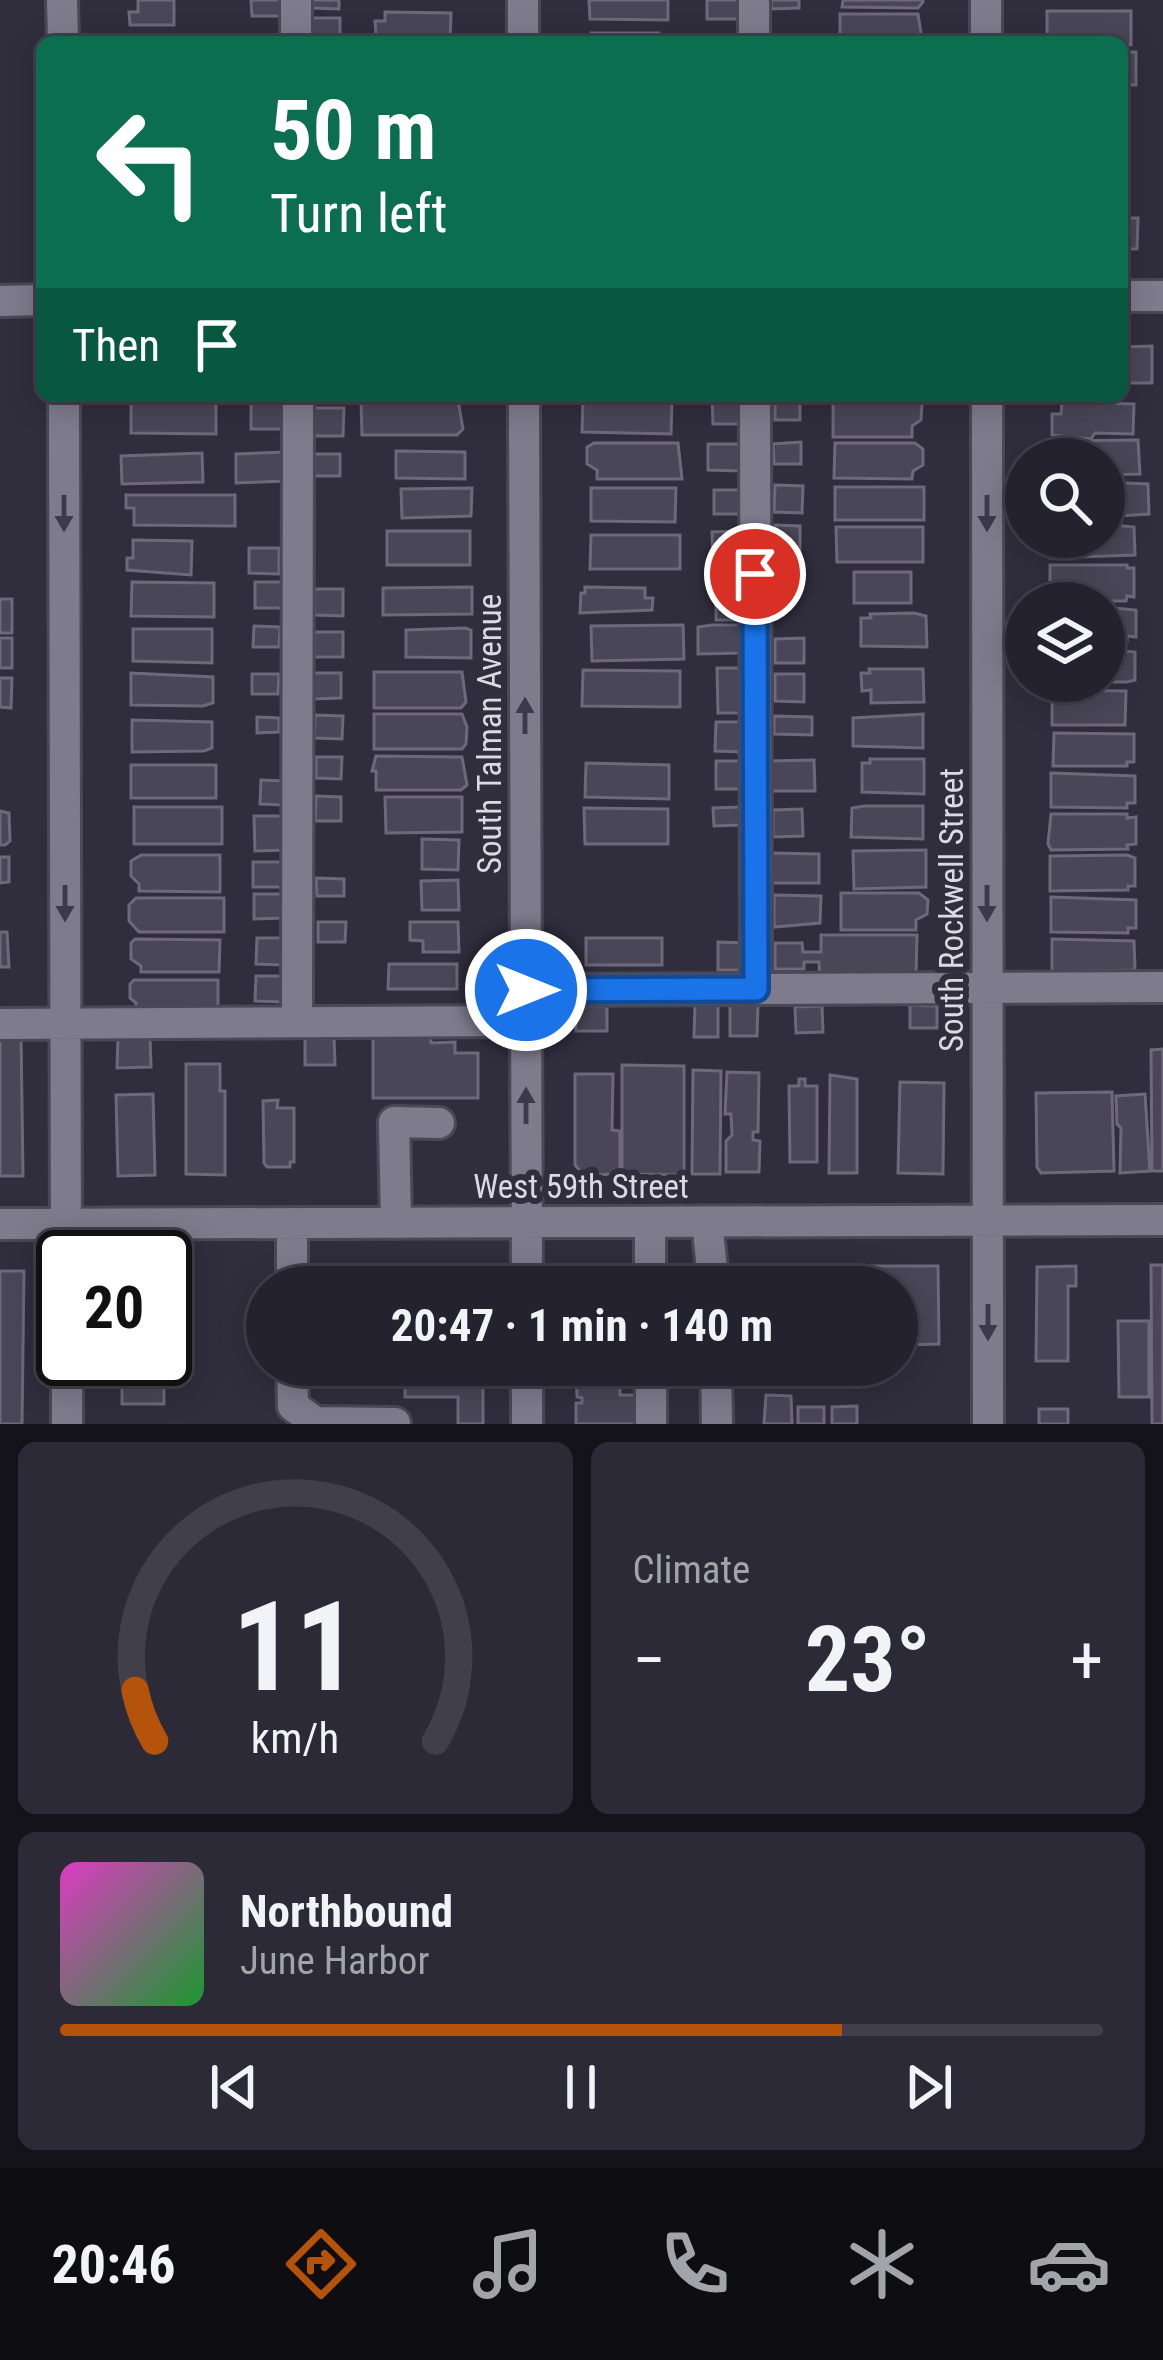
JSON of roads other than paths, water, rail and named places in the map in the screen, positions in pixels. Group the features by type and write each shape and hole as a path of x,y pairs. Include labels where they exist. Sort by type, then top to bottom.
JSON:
{"street":[{"path":"62,0 62,36"},
{"path":"296,0 296,36"},
{"path":"523,0 523,36"},
{"path":"754,0 754,36"},
{"path":"986,0 986,36"},
{"path":"1128,296 1163,296"},
{"path":"0,301 36,300"},
{"path":"64,402 66,1230"},
{"path":"297,1022 298,402"},
{"name":"South Talman Avenue","path":"524,402 527,1266"},
{"path":"755,402 756,989"},
{"name":"South Rockwell Street","path":"987,402 988,1424"},
{"path":"0,1024 297,1022 756,989 1163,987"},
{"path":"397,1223 394,1122 439,1123"},
{"name":"West 59th Street","path":"0,1224 1163,1220"},
{"path":"650,1222 650,1266"},
{"path":"706,1222 712,1266"},
{"path":"292,1223 292,1266"},
{"path":"67,1386 67,1424"},
{"path":"292,1386 292,1406 315,1423 394,1423"},
{"path":"527,1386 527,1424"},
{"path":"651,1386 651,1424"},
{"path":"716,1386 717,1424"}]}
